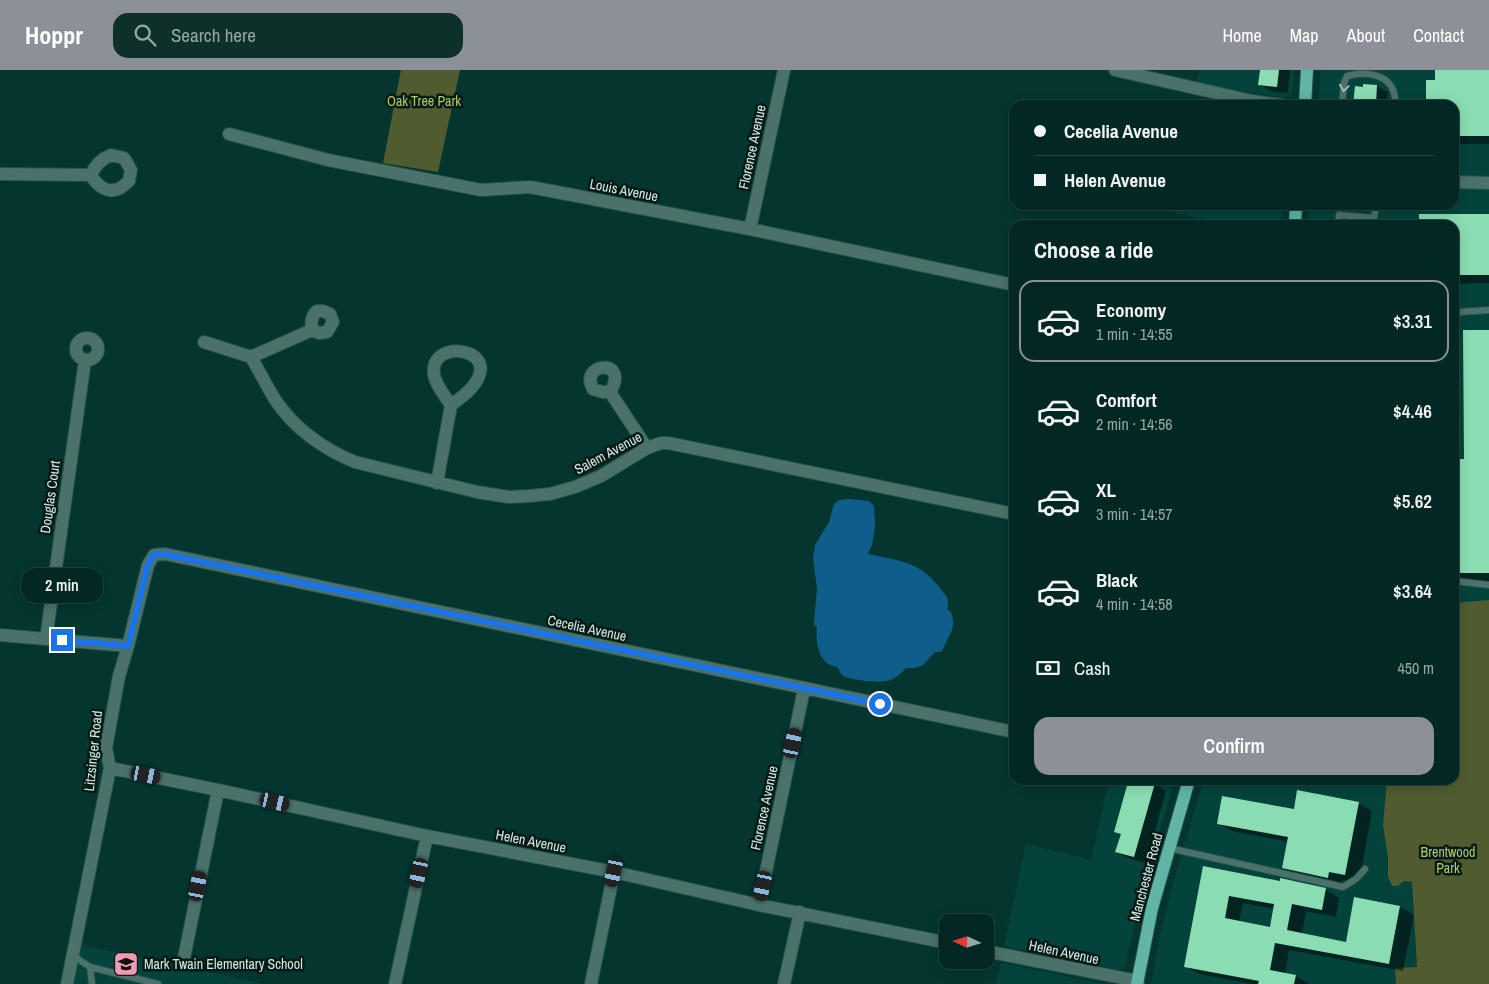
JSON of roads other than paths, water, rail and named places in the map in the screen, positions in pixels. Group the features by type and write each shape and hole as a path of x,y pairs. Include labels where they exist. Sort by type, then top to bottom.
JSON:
{"main road":[{"path":"1305,100 1308,70"},
{"name":"Manchester Road","path":"1137,983 1152,908 1188,785"}],"street":[{"name":"Florence Avenue","path":"750,229 784,70"},
{"path":"1115,70 1248,100"},
{"name":"Louis Avenue","path":"229,134 328,160 481,190 530,187 750,229 1009,284"},
{"path":"0,174 90,174"},
{"path":"1459,182 1489,183"},
{"path":"204,342 251,357 312,330"},
{"name":"Salem Avenue","path":"251,357 277,402 288,416 313,440 355,462 477,492 508,497 550,494 575,487 601,476 647,448 660,443 668,443 1009,513"},
{"name":"Douglas Court","path":"46,639 85,360"},
{"path":"610,392 647,448"},
{"path":"437,483 451,405"},
{"name":"Litzsinger Road","path":"67,984 110,768 106,748 118,676 128,646 148,564 154,555"},
{"name":"Cecelia Avenue","path":"154,555 174,556 1009,731"},
{"path":"0,636 128,646"},
{"name":"Florence Avenue","path":"759,904 804,689"},
{"name":"Helen Avenue","path":"110,768 427,836 614,872 939,941"},
{"path":"182,963 218,790"},
{"path":"395,984 427,836"},
{"path":"591,984 614,872"},
{"path":"784,984 800,912"},
{"name":"Helen Avenue","path":"994,953 1137,983"}],"lane":[{"path":"1342,100 1344,83 1347,76 1354,72 1376,73 1385,77 1393,88 1396,100"},
{"path":"1338,220 1339,215 1364,220"},
{"path":"1459,313 1489,310"},
{"path":"1459,582 1489,585"},
{"path":"1169,848 1343,888 1356,880 1365,869"},
{"path":"72,955 90,967 158,984"},
{"path":"90,967 92,984"}],"place":[{"name":"Mark Twain Elementary School","path":"126,964"}],"park label":[{"name":"Oak Tree Park","path":"424,101"},
{"name":"Brentwood Park","path":"1448,860"}]}
